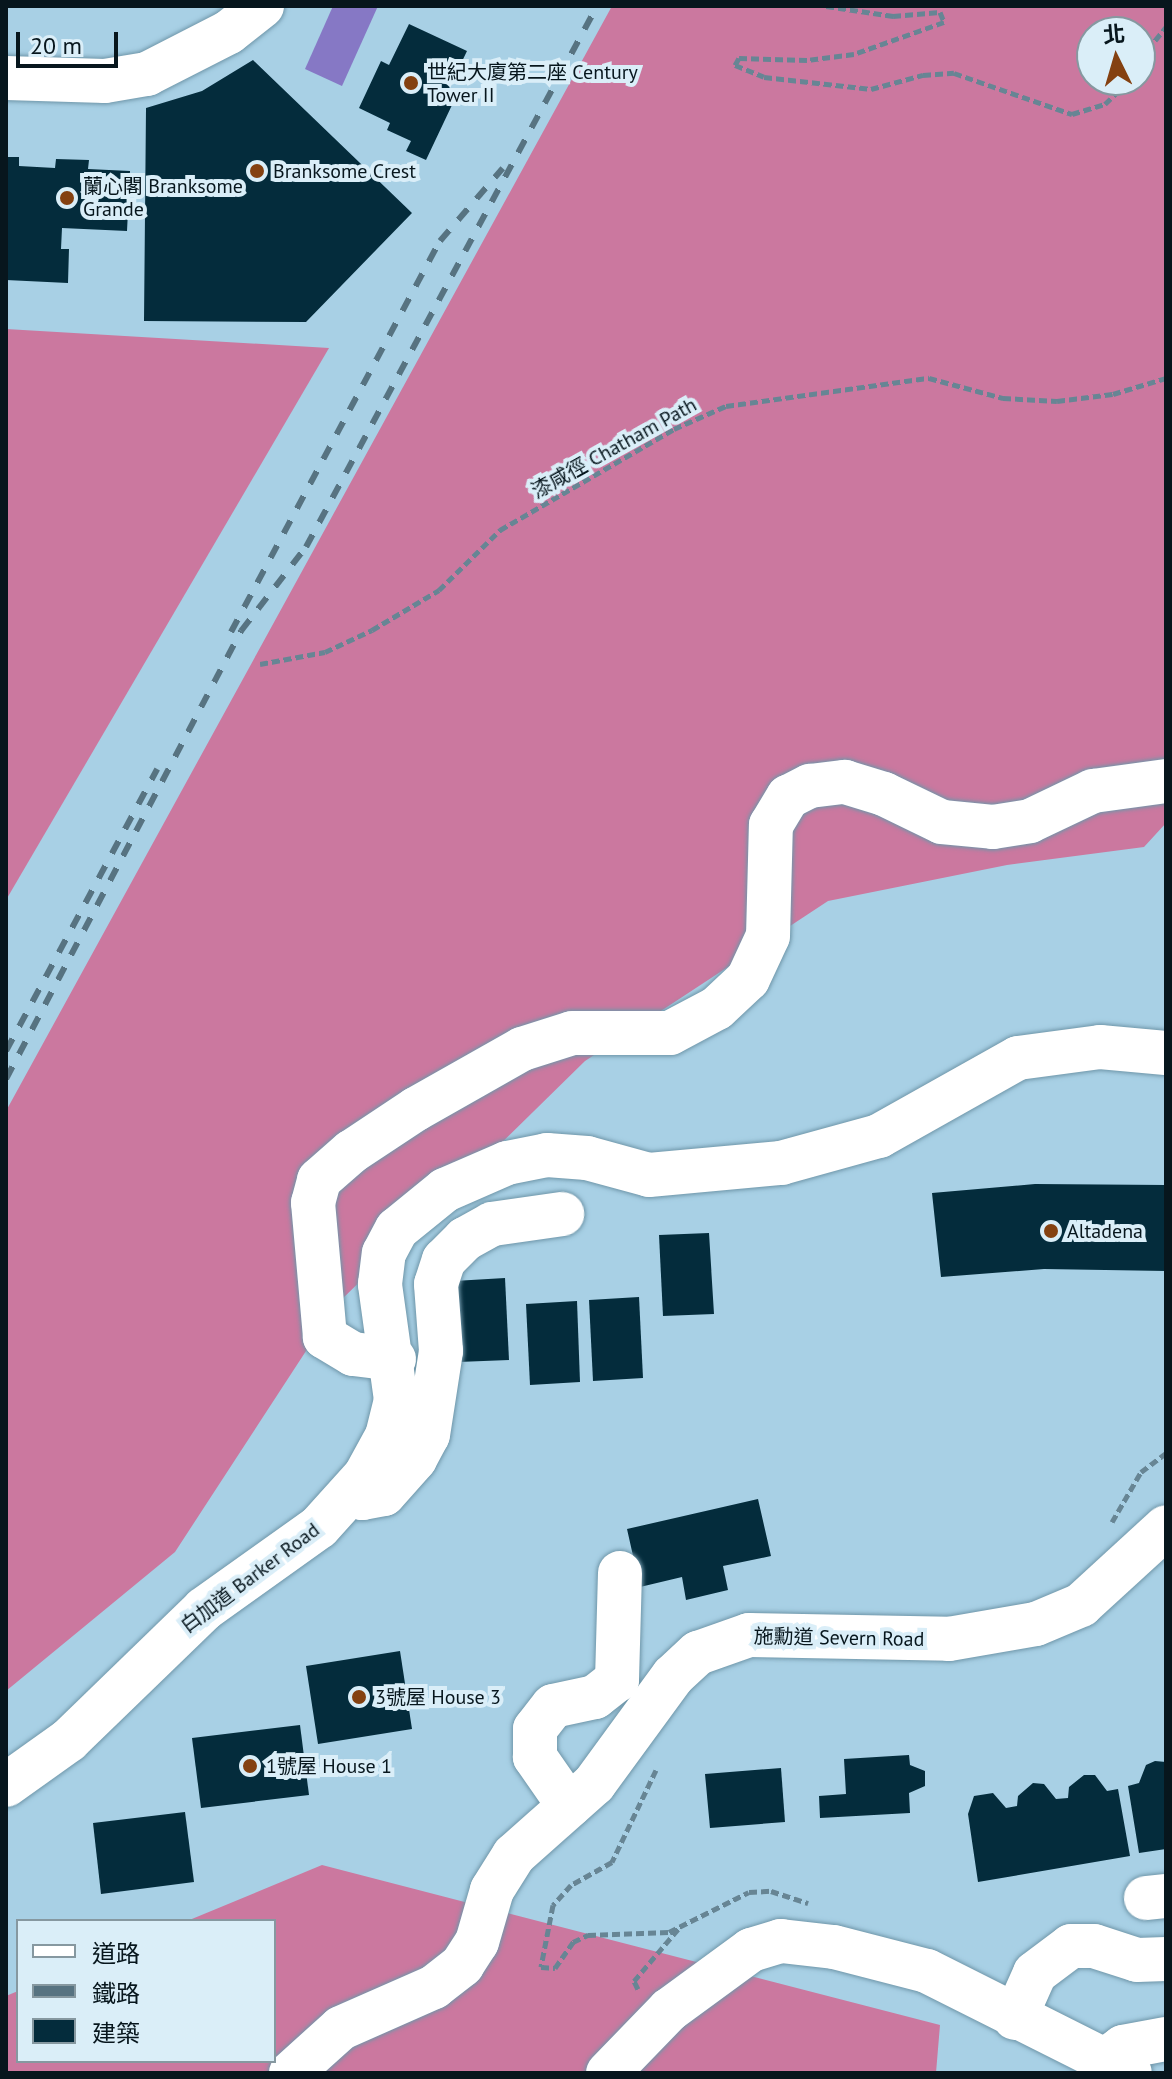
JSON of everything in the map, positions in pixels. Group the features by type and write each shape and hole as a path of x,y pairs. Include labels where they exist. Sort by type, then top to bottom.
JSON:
{"street":[{"path":"6,78 105,81 147,74 229,32 262,6"},
{"path":"394,1359 353,1354 325,1337 313,1203 319,1180 333,1165 416,1109 522,1049 572,1033 670,1033 717,1008 748,979 768,936 771,825 788,797 810,786 845,782 877,790 942,822 1007,827 1093,791 1166,781"},
{"name":"白加道 Barker Road","path":"6,1785 69,1740 204,1609 302,1541 351,1494 377,1457 393,1417 394,1359 380,1275 390,1241 427,1202 488,1170 547,1155 587,1158 649,1175 781,1163 879,1136 1018,1058 1100,1047 1166,1053"},
{"path":"351,1494 362,1498 384,1494 415,1459 428,1435 441,1351 436,1284 444,1260 465,1239 492,1224 562,1214"},
{"name":"施勳道 Severn Road","path":"291,2073 341,2028 434,1987 462,1965 477,1942 498,1878 514,1855 607,1771 673,1676 710,1647 764,1635 949,1639 1036,1624 1081,1605 1166,1527"},
{"path":"569,1806 535,1757 535,1729 553,1706 595,1697 617,1680 620,1573"},
{"path":"608,2073 669,2010 751,1950 781,1941 834,1947 927,1971 1117,2067 1123,2047 1166,2039"},
{"path":"1015,2018 1035,1973 1071,1946 1094,1946 1137,1960 1166,1959"}],"path":[{"path":"826,6 876,16 940,12 944,22 854,54 807,60 742,58 735,65 764,77 858,89 881,89 933,73 963,74 1072,114 1105,104 1113,96"},
{"name":"漆咸徑 Chatham Path","path":"260,664 325,652 372,630 439,590 500,530 674,429 726,406 929,378 1003,398 1057,401 1113,394 1166,378"},
{"path":"658,1766 612,1862 571,1885 553,1905 541,1967 555,1968 579,1938 669,1932 749,1892 771,1891 823,1908"}],"shaded area":[{"path":"333,6 378,6 342,86 305,69"},
{"path":"612,6 1166,6 1166,823 1144,847 1007,865 828,901 585,1061 336,1305 175,1552 6,1691 6,1111"},
{"path":"6,329 329,348 6,900"},
{"path":"322,1865 940,2025 936,2073 6,2073 6,1996 16,1992 16,2063 276,2063 276,1919 192,1919"}],"building":[{"name":"世紀大廈第二座 Century Tower II","path":"409,24 467,51 443,101 452,105 426,160 406,151 411,141 387,130 390,123 359,108 381,61 389,65"},
{"name":"Branksome Crest","path":"253,60 412,213 306,322 144,321 146,108 202,91"},
{"name":"蘭心閣 Branksome Grande","path":"6,157 19,157 19,166 55,168 56,159 89,160 88,169 130,171 127,231 62,228 61,249 69,249 68,283 6,280"},
{"name":"Altadena","path":"1035,1184 1166,1185 1166,1271 1044,1269 941,1277 932,1193"},
{"path":"709,1233 714,1314 663,1316 659,1235"},
{"path":"505,1278 509,1360 458,1362 454,1281"},
{"path":"639,1297 643,1378 593,1381 589,1300"},
{"path":"577,1301 580,1382 530,1385 526,1304"},
{"path":"758,1499 771,1556 723,1566 728,1590 686,1600 682,1577 640,1587 627,1529"},
{"name":"3號屋 House 3","path":"400,1651 412,1729 318,1744 306,1666"},
{"name":"1號屋 House 1","path":"300,1725 309,1795 201,1808 192,1738"},
{"path":"909,1755 910,1765 925,1771 925,1786 909,1793 910,1813 820,1818 819,1796 846,1794 844,1759"},
{"path":"1155,1761 1166,1762 1166,1849 1139,1853 1128,1786 1139,1783 1146,1765"},
{"path":"781,1768 785,1822 710,1828 705,1774"},
{"path":"1084,1775 1095,1775 1107,1791 1118,1789 1130,1856 978,1882 968,1814 974,1796 993,1793 1006,1808 1017,1806 1018,1796 1033,1783 1044,1784 1056,1799 1068,1798 1069,1787"},
{"path":"185,1812 194,1882 101,1894 93,1823"}],"railway":[{"path":"6,1079 241,631 306,547 597,6"},
{"path":"231,632 440,241 503,168"},
{"path":"6,1051 157,769"}],"place":[{"name":"世紀大廈第二座 Century Tower II","path":"411,83"},
{"name":"Branksome Crest","path":"257,171"},
{"name":"蘭心閣 Branksome Grande","path":"67,198"},
{"name":"Altadena","path":"1051,1231"},
{"name":"3號屋 House 3","path":"359,1697"},
{"name":"1號屋 House 1","path":"250,1766"}]}
